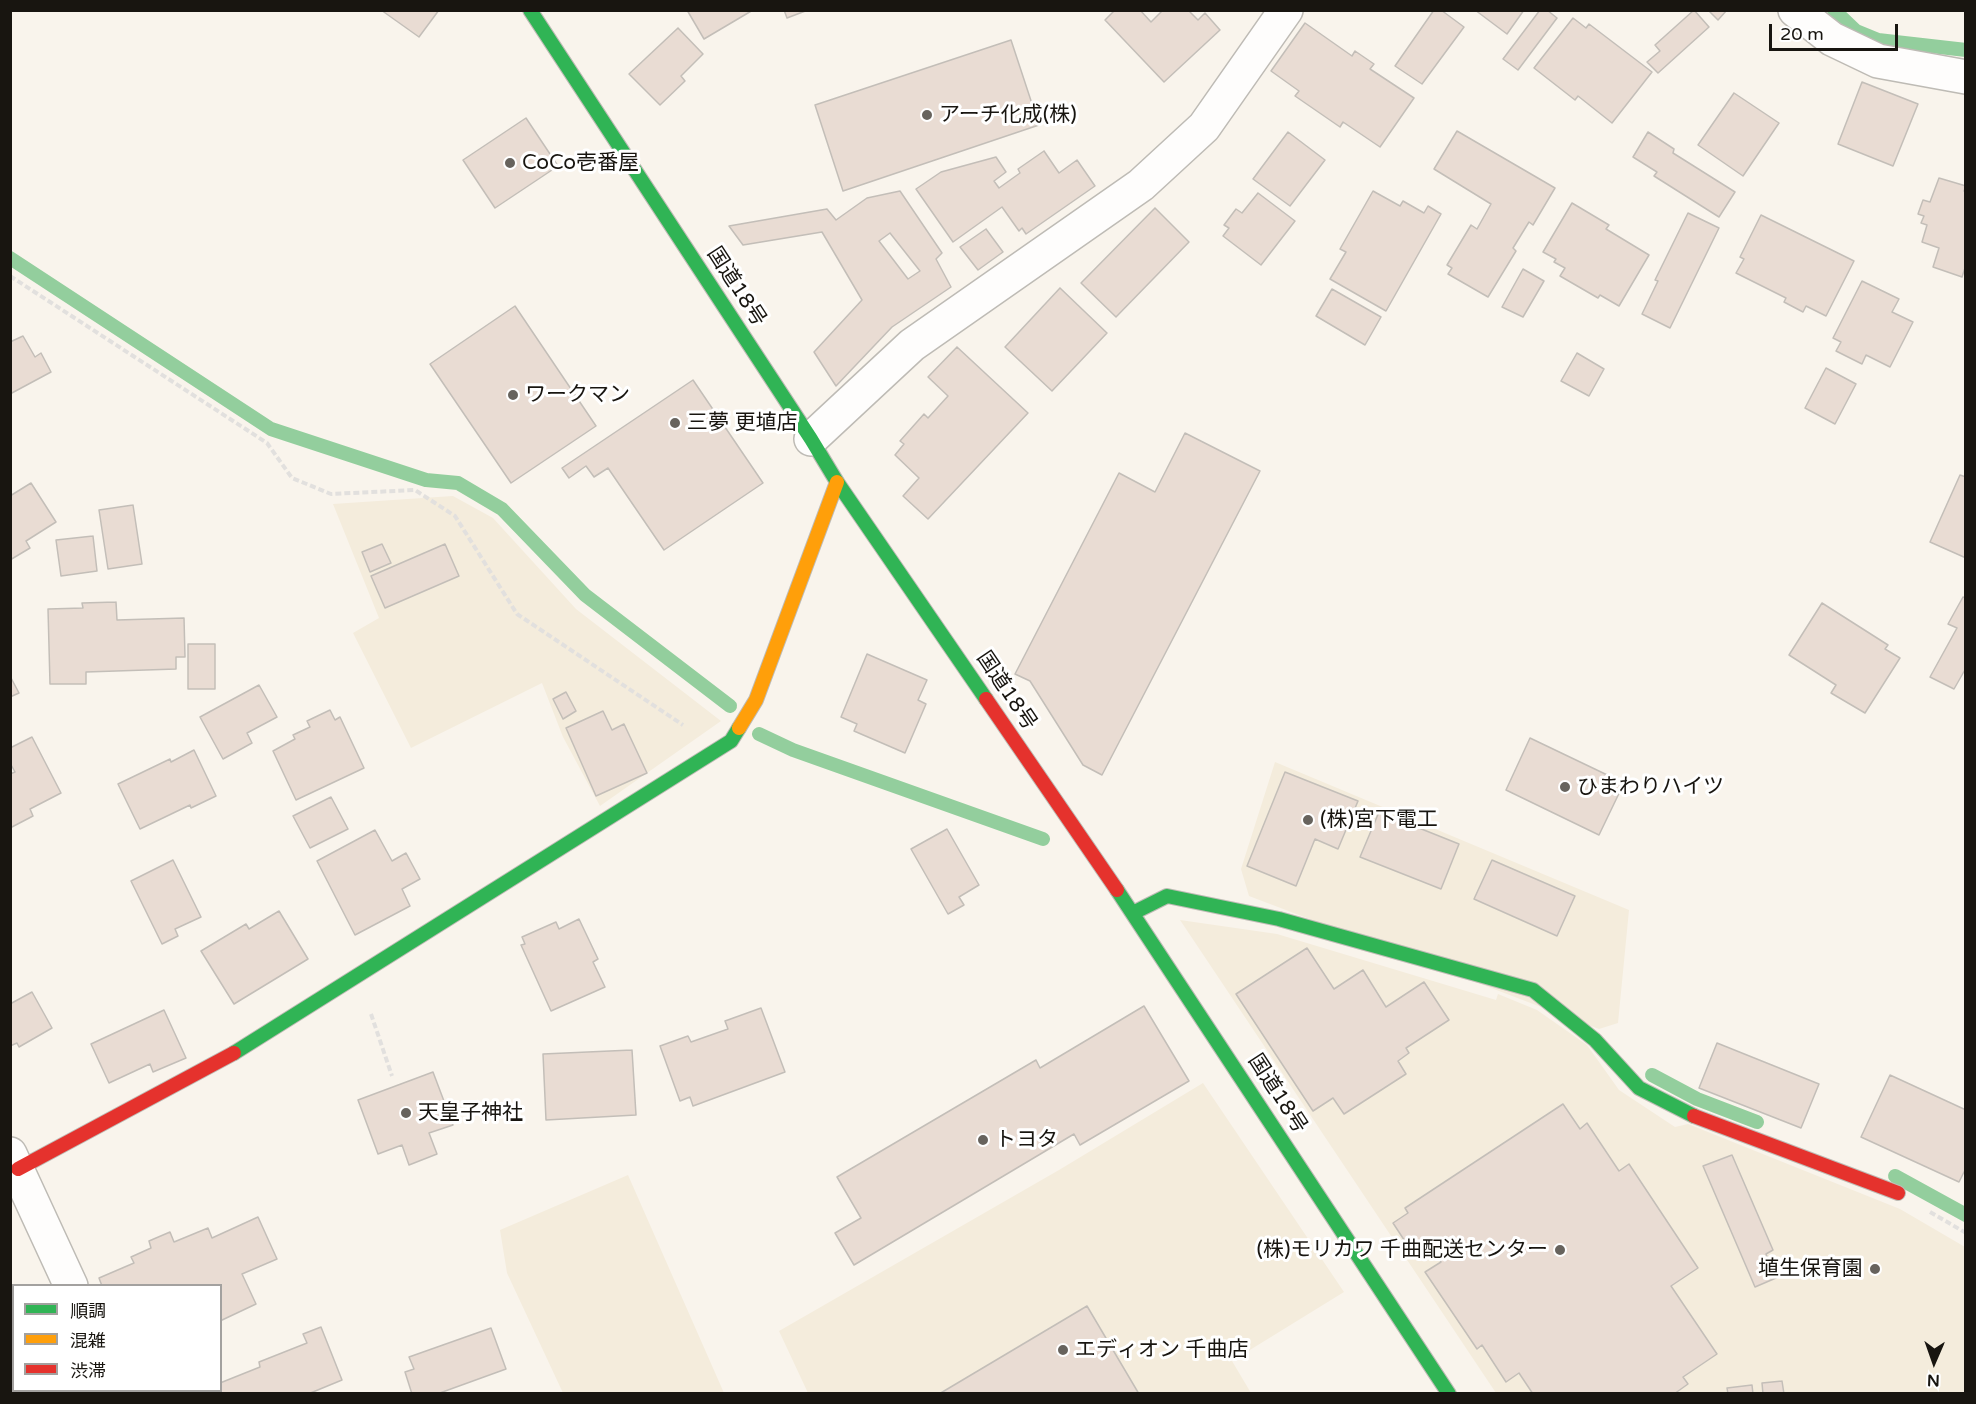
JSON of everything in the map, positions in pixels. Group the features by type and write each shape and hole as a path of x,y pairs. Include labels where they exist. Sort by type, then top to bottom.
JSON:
{"main road":[{"name":"国道18号","path":"530,10 837,482 1133,913 1449,1394"},
{"path":"14,1162 240,1050 731,741 756,700 837,482"},
{"path":"1133,913 1167,896 1279,919 1533,990 1595,1040 1639,1088 1691,1115 1898,1193"}],"street":[{"path":"811,439 912,345 1141,185 1204,127 1286,10"},
{"path":"1795,10 1832,39 1878,61 1965,77"},
{"path":"14,1162 70,1284"}],"path":[{"path":"10,276 267,443 292,478 331,494 416,490 455,516 517,614 719,748"},
{"path":"358,974 392,1076"}],"shaded area":[{"path":"453,496 493,518 576,609 721,721 600,806 563,737 542,683 411,748 353,633 379,618 333,504"},
{"path":"1275,762 1629,910 1618,1023 1599,1029 1249,896 1241,869"},
{"path":"1180,920 1277,934 1496,1000 1498,994 1537,1010 1587,1045 1619,1090 1675,1127 1688,1124 1900,1209 1965,1247 1965,1393 1496,1393"},
{"path":"1203,1083 1344,1292 1232,1361 1251,1393 808,1393 779,1331 1059,1170"},
{"path":"628,1175 724,1393 563,1393 507,1273 500,1230"}],"building":[{"path":"381,10 439,10 419,37"},
{"path":"687,10 753,10 704,39"},
{"path":"784,10 808,10 787,18"},
{"path":"1115,10 1140,10 1151,22 1163,10 1188,10 1198,20 1205,13 1220,30 1164,82 1105,20"},
{"path":"1434,10 1441,10 1464,27 1422,84 1395,66"},
{"path":"1475,10 1524,10 1507,34"},
{"path":"1540,10 1547,10 1557,18 1518,70 1503,59"},
{"path":"1694,10 1709,27 1658,73 1647,62 1660,51 1655,45"},
{"path":"1708,10 1727,10 1718,20"},
{"path":"1573,18 1586,28 1589,24 1652,72 1612,123 1578,96 1575,100 1534,68"},
{"path":"1305,23 1352,56 1355,51 1374,64 1370,69 1414,98 1380,147 1343,122 1340,127 1295,96 1299,91 1271,71"},
{"path":"678,28 703,54 681,76 685,81 660,105 629,74"},
{"name":"アーチ化成(株)","path":"1011,40 1039,125 843,191 815,105"},
{"path":"1862,82 1918,104 1893,166 1838,144"},
{"path":"1734,93 1779,123 1743,176 1698,145"},
{"name":"CoCo壱番屋","path":"526,118 558,166 495,208 463,160"},
{"path":"1457,131 1555,188 1533,225 1529,222 1513,248 1516,251 1488,297 1448,274 1452,268 1447,265 1471,225 1477,229 1491,204 1434,169"},
{"path":"1288,132 1325,160 1290,206 1253,179"},
{"path":"1648,132 1674,149 1673,153 1735,192 1719,217 1654,176 1657,172 1633,157"},
{"path":"1044,151 1059,173 1077,160 1095,186 1026,234 1022,228 1019,231 1002,207 953,242 916,189 941,172 996,157 1006,172 994,181 999,188 1020,173 1018,169"},
{"path":"1939,178 1966,186 1964,191 1966,192 1966,265 1962,277 1933,267 1939,248 1922,242 1927,225 1921,223 1924,216 1918,214 1923,200 1930,202"},
{"path":"900,191 942,253 936,259 951,287 892,327 836,386 814,352 862,300 822,232 743,245 729,226 827,209 836,220 867,198","holes":["890,233 920,271 908,279 879,241"]},
{"path":"1373,191 1400,206 1403,201 1424,213 1428,206 1441,214 1386,311 1330,279 1346,252 1340,249"},
{"path":"1258,193 1295,221 1261,265 1223,236 1229,228 1224,225 1236,209 1242,213"},
{"path":"1572,203 1609,225 1606,229 1649,255 1619,306 1600,295 1598,298 1560,276 1565,268 1554,262 1556,259 1543,252"},
{"path":"1155,208 1189,242 1116,317 1081,283"},
{"path":"1688,213 1719,228 1670,328 1642,314 1658,281 1655,280"},
{"path":"1761,215 1854,261 1826,316 1806,306 1803,312 1784,302 1786,298 1736,273 1744,259 1740,257"},
{"path":"986,229 1003,252 978,270 960,247"},
{"path":"1523,269 1544,281 1523,317 1502,307"},
{"path":"1862,281 1899,299 1892,312 1913,322 1890,367 1866,355 1862,364 1836,351 1841,342 1833,338"},
{"path":"1060,288 1107,333 1052,391 1005,347"},
{"path":"1332,289 1381,317 1365,345 1316,316"},
{"name":"ワークマン","path":"515,306 596,426 511,483 430,364"},
{"path":"23,336 35,357 41,353 51,372 10,394 10,342"},
{"path":"957,347 1028,413 928,519 903,496 919,478 895,455 904,444 900,441 924,414 928,418 948,396 928,377"},
{"path":"1577,353 1604,369 1589,396 1561,381"},
{"path":"1826,368 1856,384 1835,424 1805,408"},
{"name":"三夢 更埴店","path":"693,380 763,483 664,550 608,468 594,477 586,466 569,478 562,468"},
{"path":"1185,433 1260,471 1102,775 1083,765 1030,681 1015,674 1119,473 1155,492"},
{"path":"1960,475 1966,477 1966,558 1930,542"},
{"path":"31,483 56,522 26,541 30,548 10,560 10,496"},
{"path":"133,505 142,564 108,569 99,510"},
{"path":"93,536 97,571 61,576 56,540"},
{"path":"382,544 391,563 370,572 362,552"},
{"path":"445,544 459,576 385,608 371,576"},
{"path":"1963,597 1966,598 1966,668 1954,689 1930,677 1957,628 1948,624"},
{"path":"116,602 117,620 184,618 185,657 176,657 176,669 86,672 86,684 50,684 48,609 83,608 82,603"},
{"path":"1822,603 1888,645 1885,649 1900,658 1865,713 1831,693 1836,685 1789,655"},
{"path":"188,644 215,644 215,689 188,689"},
{"path":"867,654 927,680 918,700 926,704 905,753 854,731 857,724 841,717"},
{"path":"10,676 19,693 10,697"},
{"path":"259,685 277,717 247,733 252,743 223,759 200,717"},
{"path":"566,692 576,711 563,719 553,699"},
{"path":"330,710 335,720 340,717 364,768 296,800 273,751 295,739 293,735 310,727 307,721"},
{"path":"603,711 612,730 624,724 647,773 596,796 566,728"},
{"path":"32,737 61,793 30,809 33,816 10,828 10,774 15,772 10,763 10,748"},
{"name":"ひまわりハイツ","path":"1530,738 1624,783 1599,835 1506,790"},
{"path":"194,750 216,796 191,808 190,805 140,829 118,784"},
{"name":"(株)宮下電工","path":"1285,772 1358,801 1338,849 1315,839 1296,886 1247,866"},
{"path":"331,797 348,829 310,848 293,816"},
{"path":"1379,812 1459,844 1441,889 1360,857"},
{"path":"947,829 979,885 959,897 964,905 948,914 911,849"},
{"path":"375,830 392,861 406,853 420,879 402,889 410,906 355,935 317,861"},
{"path":"173,860 201,917 175,929 178,936 162,944 131,881"},
{"path":"1492,860 1575,896 1557,936 1474,899"},
{"path":"279,911 308,959 234,1004 201,951 246,924 249,929"},
{"path":"579,919 598,959 593,962 605,987 551,1011 521,945 525,944 522,937 556,922 559,929"},
{"path":"1307,948 1334,989 1363,970 1386,1007 1424,982 1449,1020 1406,1048 1409,1053 1398,1061 1406,1074 1344,1114 1333,1098 1313,1111 1236,994"},
{"path":"32,992 52,1028 19,1047 17,1043 10,1046 10,1004"},
{"name":"トヨタ","path":"1144,1006 1189,1081 1080,1145 1074,1134 854,1265 835,1233 861,1218 837,1177 1036,1060 1040,1068"},
{"path":"761,1008 785,1072 693,1106 690,1097 680,1101 660,1046 688,1036 691,1042 728,1029 725,1021"},
{"path":"164,1010 186,1058 153,1072 150,1064 109,1083 91,1044"},
{"path":"1717,1043 1819,1084 1801,1128 1699,1088"},
{"path":"632,1050 636,1115 546,1120 543,1054"},
{"name":"天皇子神社","path":"433,1072 453,1125 429,1133 437,1154 409,1165 402,1145 378,1154 358,1100"},
{"path":"1890,1075 1966,1110 1966,1168 1959,1182 1861,1137"},
{"name":"(株)モリカワ 千曲配送センター","path":"1563,1104 1580,1129 1587,1123 1619,1171 1629,1164 1698,1268 1671,1286 1717,1354 1683,1377 1688,1384 1674,1394 1533,1394 1519,1373 1506,1382 1482,1345 1477,1349 1425,1272 1441,1262 1430,1245 1414,1255 1393,1223 1408,1213 1405,1208"},
{"path":"1732,1155 1773,1250 1766,1254 1776,1278 1755,1287 1703,1166"},
{"path":"258,1217 277,1259 242,1274 256,1304 222,1320 222,1284 101,1284 99,1278 134,1263 131,1257 151,1248 149,1241 170,1232 174,1242 208,1228 212,1238"},
{"name":"エディオン 千曲店","path":"1087,1306 1139,1394 939,1394"},
{"path":"321,1327 342,1380 308,1394 214,1394 214,1392 222,1392 222,1382 260,1367 259,1362 307,1343 303,1334"},
{"path":"491,1328 506,1369 437,1394 412,1394 405,1372 414,1369 409,1357"},
{"path":"1782,1381 1784,1394 1763,1394 1762,1383"},
{"path":"1752,1385 1753,1394 1728,1394 1727,1388"}],"waterway":[{"path":"1834,10 1856,31 1878,40 1966,50"},
{"path":"10,258 271,429 426,480 458,483 502,509 585,595 730,706"},
{"path":"759,734 793,750 1043,839"},
{"path":"1652,1075 1697,1099 1757,1122"},
{"path":"1895,1176 1966,1215"}],"traffic: fast":[{"path":"530,10 837,482 986,699"},
{"path":"234,1053 731,741 739,728"},
{"path":"1117,890 1449,1394"},
{"path":"1133,913 1167,896 1279,919 1533,990 1595,1040 1639,1088 1694,1116"}],"traffic: slow":[{"path":"739,728 756,700 837,482"}],"traffic: jam":[{"path":"986,699 1117,890"},
{"path":"18,1169 234,1053"},
{"path":"1694,1116 1898,1193"}],"place":[{"name":"アーチ化成(株)","path":"927,115"},
{"name":"CoCo壱番屋","path":"510,163"},
{"name":"ワークマン","path":"513,395"},
{"name":"三夢 更埴店","path":"675,423"},
{"name":"ひまわりハイツ","path":"1565,787"},
{"name":"(株)宮下電工","path":"1308,820"},
{"name":"天皇子神社","path":"406,1113"},
{"name":"トヨタ","path":"983,1140"},
{"name":"(株)モリカワ 千曲配送センター","path":"1560,1250"},
{"name":"埴生保育園","path":"1875,1269"},
{"name":"エディオン 千曲店","path":"1063,1350"}]}
